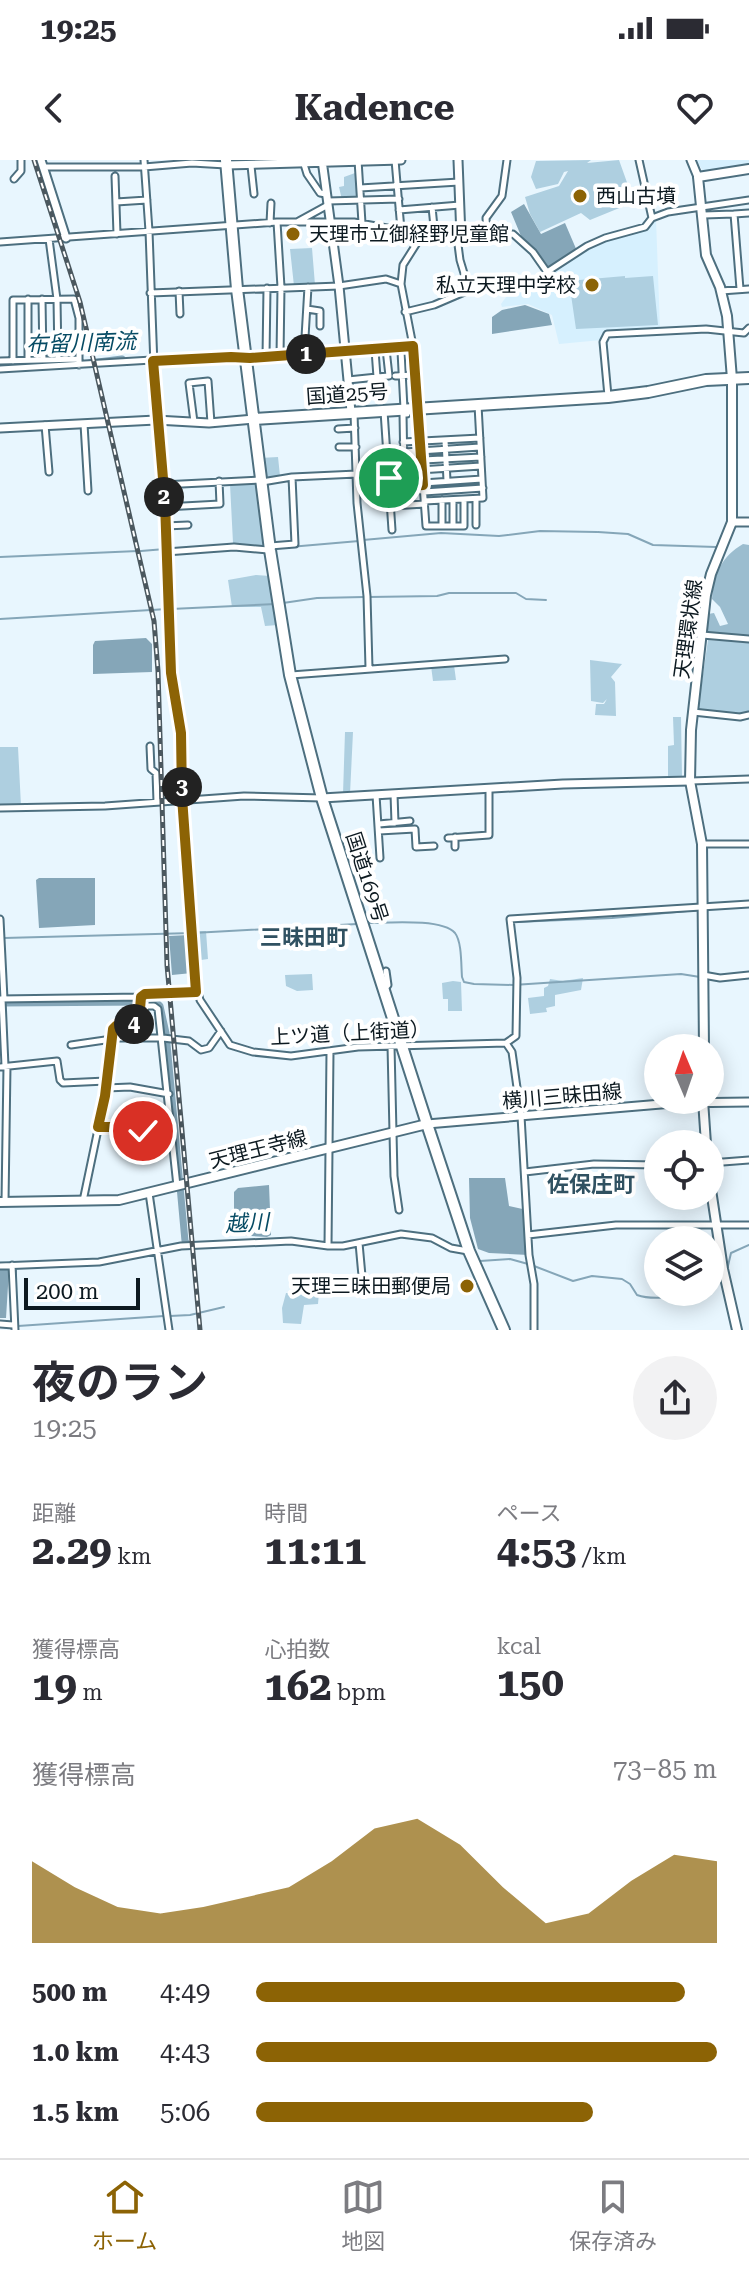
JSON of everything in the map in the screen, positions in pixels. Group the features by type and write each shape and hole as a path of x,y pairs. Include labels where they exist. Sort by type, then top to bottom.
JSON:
{"highway":[{"path":"226,162 229,224 254,419"},
{"name":"国道25号","path":"254,419 608,397 706,380 749,378"},
{"name":"国道169号","path":"254,419 269,548 290,675 322,798 384,989 396,1046 427,1124 469,1251 504,1330"}],"main road":[{"path":"698,177 749,169"},
{"name":"天理環状線","path":"698,177 706,255 721,291 729,331 732,379 732,522 711,574 693,712 690,781 702,844 704,1034"},
{"name":"天理王寺線","path":"3,1202 119,1200 427,1124"},
{"path":"714,1210 737,1330"}],"street":[{"path":"14,179 21,171 21,160"},
{"path":"66,238 42,164 226,162 251,166 397,160 401,230"},
{"path":"405,312 434,305 469,290 460,260 458,160"},
{"path":"487,234 486,218 502,196 507,160"},
{"path":"639,160 652,218"},
{"path":"691,160 698,177"},
{"path":"322,161 339,286 343,351 355,428 369,668"},
{"path":"358,161 362,223"},
{"path":"303,162 327,200"},
{"name":"上ツ道（上街道）","path":"144,163 152,361 165,507 171,673 181,733 182,799 196,992 230,1045 253,1052 291,1056 396,1046 506,1043"},
{"path":"251,166 254,194"},
{"path":"115,176 117,234"},
{"path":"360,188 459,182"},
{"path":"297,222 327,200 399,199"},
{"path":"116,202 147,200"},
{"path":"703,211 749,200"},
{"path":"271,203 281,287 280,356"},
{"path":"399,210 460,205"},
{"path":"432,207 435,237"},
{"path":"0,242 229,224 362,223 435,237 517,236 547,272 605,238 645,227 652,218 668,212 749,213"},
{"path":"734,214 740,289"},
{"path":"422,235 403,265 401,284 413,347 426,526 464,526 464,499"},
{"path":"49,239 57,299 58,359"},
{"path":"150,293 339,286 386,279 401,284"},
{"path":"304,354 308,287"},
{"path":"266,357 267,288"},
{"path":"721,291 749,289"},
{"path":"179,291 180,314"},
{"path":"28,299 28,360"},
{"path":"42,299 43,360"},
{"path":"13,361 13,300 74,299 79,318 79,362"},
{"path":"307,309 320,311 320,326"},
{"path":"608,397 603,342 607,334 689,329 744,333 749,328"},
{"path":"0,369 79,362 246,358 413,347"},
{"path":"404,409 399,376 401,351 413,347"},
{"path":"347,380 389,376 386,349"},
{"path":"375,350 377,377"},
{"path":"0,361 58,359 79,362"},
{"path":"399,376 415,375"},
{"path":"194,422 189,383 208,381 211,423"},
{"path":"391,506 483,498 478,404"},
{"path":"384,410 392,530"},
{"path":"418,410 403,414 404,471 481,466"},
{"path":"0,428 156,420 211,423 254,419"},
{"path":"84,423 88,491"},
{"path":"45,425 49,472"},
{"path":"338,429 355,428"},
{"path":"403,442 480,438"},
{"path":"445,440 453,525"},
{"path":"339,447 356,447"},
{"path":"404,452 480,447"},
{"path":"404,461 481,457"},
{"path":"162,485 357,474"},
{"path":"166,552 295,544 292,477"},
{"path":"424,487 449,481 482,479"},
{"path":"165,507 220,504 219,481"},
{"path":"390,488 483,488"},
{"path":"476,499 476,525"},
{"path":"442,500 442,525"},
{"path":"732,522 749,522"},
{"path":"165,526 188,525"},
{"path":"702,635 749,639"},
{"path":"290,675 505,659"},
{"path":"693,712 740,717 749,715"},
{"path":"150,746 151,769 156,773 157,802"},
{"path":"0,808 244,796 322,798 489,788 749,779"},
{"path":"455,847 452,837 489,835 489,788"},
{"path":"394,794 395,823"},
{"path":"376,795 380,858"},
{"path":"379,827 410,821"},
{"path":"379,827 415,829 416,847 434,846"},
{"path":"702,844 749,844"},
{"path":"534,1330 534,1284 521,1116 512,1052 506,1043 516,1036 518,1010 510,919 749,904"},
{"path":"0,919 4,1067 3,1202"},
{"path":"384,989 388,985 386,971"},
{"path":"703,975 720,978 749,975"},
{"path":"2,999 141,997 149,993 196,992"},
{"path":"83,1201 106,1084 113,1029 139,1021 141,997"},
{"path":"141,1006 158,1009 180,1185"},
{"path":"71,1045 112,1038 163,1038 189,1041 205,1050 221,1031"},
{"path":"396,1046 394,1176 399,1210"},
{"path":"328,1246 330,1052"},
{"path":"4,1067 57,1061 61,1082 106,1084 169,1094"},
{"name":"横川三昧田線","path":"724,1101 749,1102"},
{"name":"横川三昧田線","path":"427,1124 644,1106"},
{"path":"98,1127 143,1131"},
{"path":"724,1162 749,1160"},
{"path":"525,1172 594,1164 644,1165"},
{"path":"149,1193 169,1330"},
{"path":"528,1235 596,1226 749,1225"},
{"path":"0,1266 99,1262 181,1246 291,1241 328,1246 401,1234 432,1238 451,1248 469,1251"},
{"path":"359,1243 363,1287"},
{"path":"0,1324 14,1327 12,1265"}],"shaded area":[{"name":"西山古墳","path":"591,160 587,163 619,160 634,202 590,220 581,213 540,232 525,197 559,186 568,171 564,172 558,184 536,189 531,177 536,161"},
{"path":"696,160 749,160 749,164 703,171"},
{"path":"355,173 357,197 355,200 342,200 339,187 344,186 344,177"},
{"name":"私立天理中学校","path":"656,219 660,329 610,330 601,335 601,340 559,344 552,315 528,304 502,307 509,293 541,278 604,240 647,228"},
{"path":"312,248 315,285 294,286 290,249"},
{"path":"653,276 658,325 576,329 570,288 579,280"},
{"path":"278,457 280,476 263,478 260,458"},
{"path":"259,483 267,546 233,543 230,484"},
{"path":"743,544 749,545 749,638 708,633 708,614 714,613 720,626 728,624 720,607 712,599 713,590 724,561"},
{"path":"270,576 278,625 265,626 261,607 232,607 228,580"},
{"path":"704,586 698,625 692,625 693,588"},
{"path":"708,640 749,642 749,712 731,714 698,709"},
{"path":"590,660 622,664 611,677 615,682 616,716 595,715 596,704 604,704 607,699 603,703 591,701"},
{"path":"454,665 456,680 433,681 431,666"},
{"path":"673,717 681,717 682,778 668,778 668,746 674,745"},
{"path":"345,732 353,732 350,794 343,794"},
{"path":"0,747 18,747 21,806 0,806"},
{"path":"193,931 206,931 208,959 194,961"},
{"path":"312,974 313,990 297,991 286,986 285,975"},
{"path":"583,978 581,990 555,995 555,1006 546,1008 547,1012 530,1014 528,998 544,996 544,988 550,979"},
{"path":"461,982 462,1011 448,1011 448,999 443,999 442,983"},
{"path":"319,1292 318,1304 304,1305 301,1324 283,1323 282,1308 286,1293"}],"water":[{"path":"524,204 541,234 565,223 577,251 546,268 521,236 511,212"},
{"path":"525,305 549,314 552,325 492,334 492,317 502,310"},
{"path":"146,638 152,644 152,672 93,674 95,641"},
{"path":"95,878 95,925 39,928 36,880"},
{"path":"189,935 192,973 172,975 169,936"},
{"path":"469,1178 505,1178 509,1206 527,1210 529,1255 489,1253 478,1249 470,1218"},
{"path":"269,1185 271,1235 234,1235 234,1192 238,1188"},
{"path":"0,1270 9,1270 6,1318 0,1318"}],"waterway":[{"name":"布留川南流","path":"90,363 122,359"},
{"name":"布留川南流","path":"0,364 74,363"},
{"path":"363,540 441,533 499,536 540,531 597,532"},
{"path":"598,532 628,534 653,545 716,547"},
{"path":"278,548 359,541"},
{"path":"167,549 188,548"},
{"path":"141,551 165,549"},
{"path":"0,557 138,551"},
{"path":"369,597 516,593 526,599 546,600"},
{"path":"283,603 317,598 364,597"},
{"path":"171,609 276,604"},
{"path":"152,610 166,609"},
{"path":"0,619 151,610"},
{"path":"707,909 717,909"},
{"path":"515,922 698,910"},
{"path":"367,923 413,922 448,928 455,933 459,942 464,982 474,984 513,985 681,974 700,977"},
{"path":"4,938 193,933 357,924"},
{"name":"越川","path":"0,1003 156,1002 160,1006 166,1033 187,1244"},
{"name":"越川","path":"356,1241 406,1233 429,1236 454,1246"},
{"name":"越川","path":"727,1270 731,1253 749,1245"},
{"name":"越川","path":"480,1261 510,1259 528,1264"},
{"path":"0,1263 13,1262 16,1267 16,1304"},
{"name":"越川","path":"534,1266 573,1281 592,1276 622,1279 630,1284 637,1295 644,1297"},
{"path":"170,1316 224,1307"},
{"path":"17,1322 18,1326 164,1316"}],"railway":[{"path":"34,160 80,302 154,621 167,965 200,1330"}],"place":[{"name":"西山古墳","path":"580,196"},
{"name":"天理市立御経野児童館","path":"293,234"},
{"name":"私立天理中学校","path":"592,285"},
{"name":"天理三昧田郵便局","path":"467,1286"}],"district":[{"name":"三昧田町","path":"304,937"},
{"name":"佐保庄町","path":"591,1184"}],"route":[{"path":"143,1131 98,1127 111,1058 113,1029 139,1021 141,997 145,994 196,992 182,797 181,733 171,673 165,502 153,361 250,358 413,346 423,485 390,488 389,478"}]}
